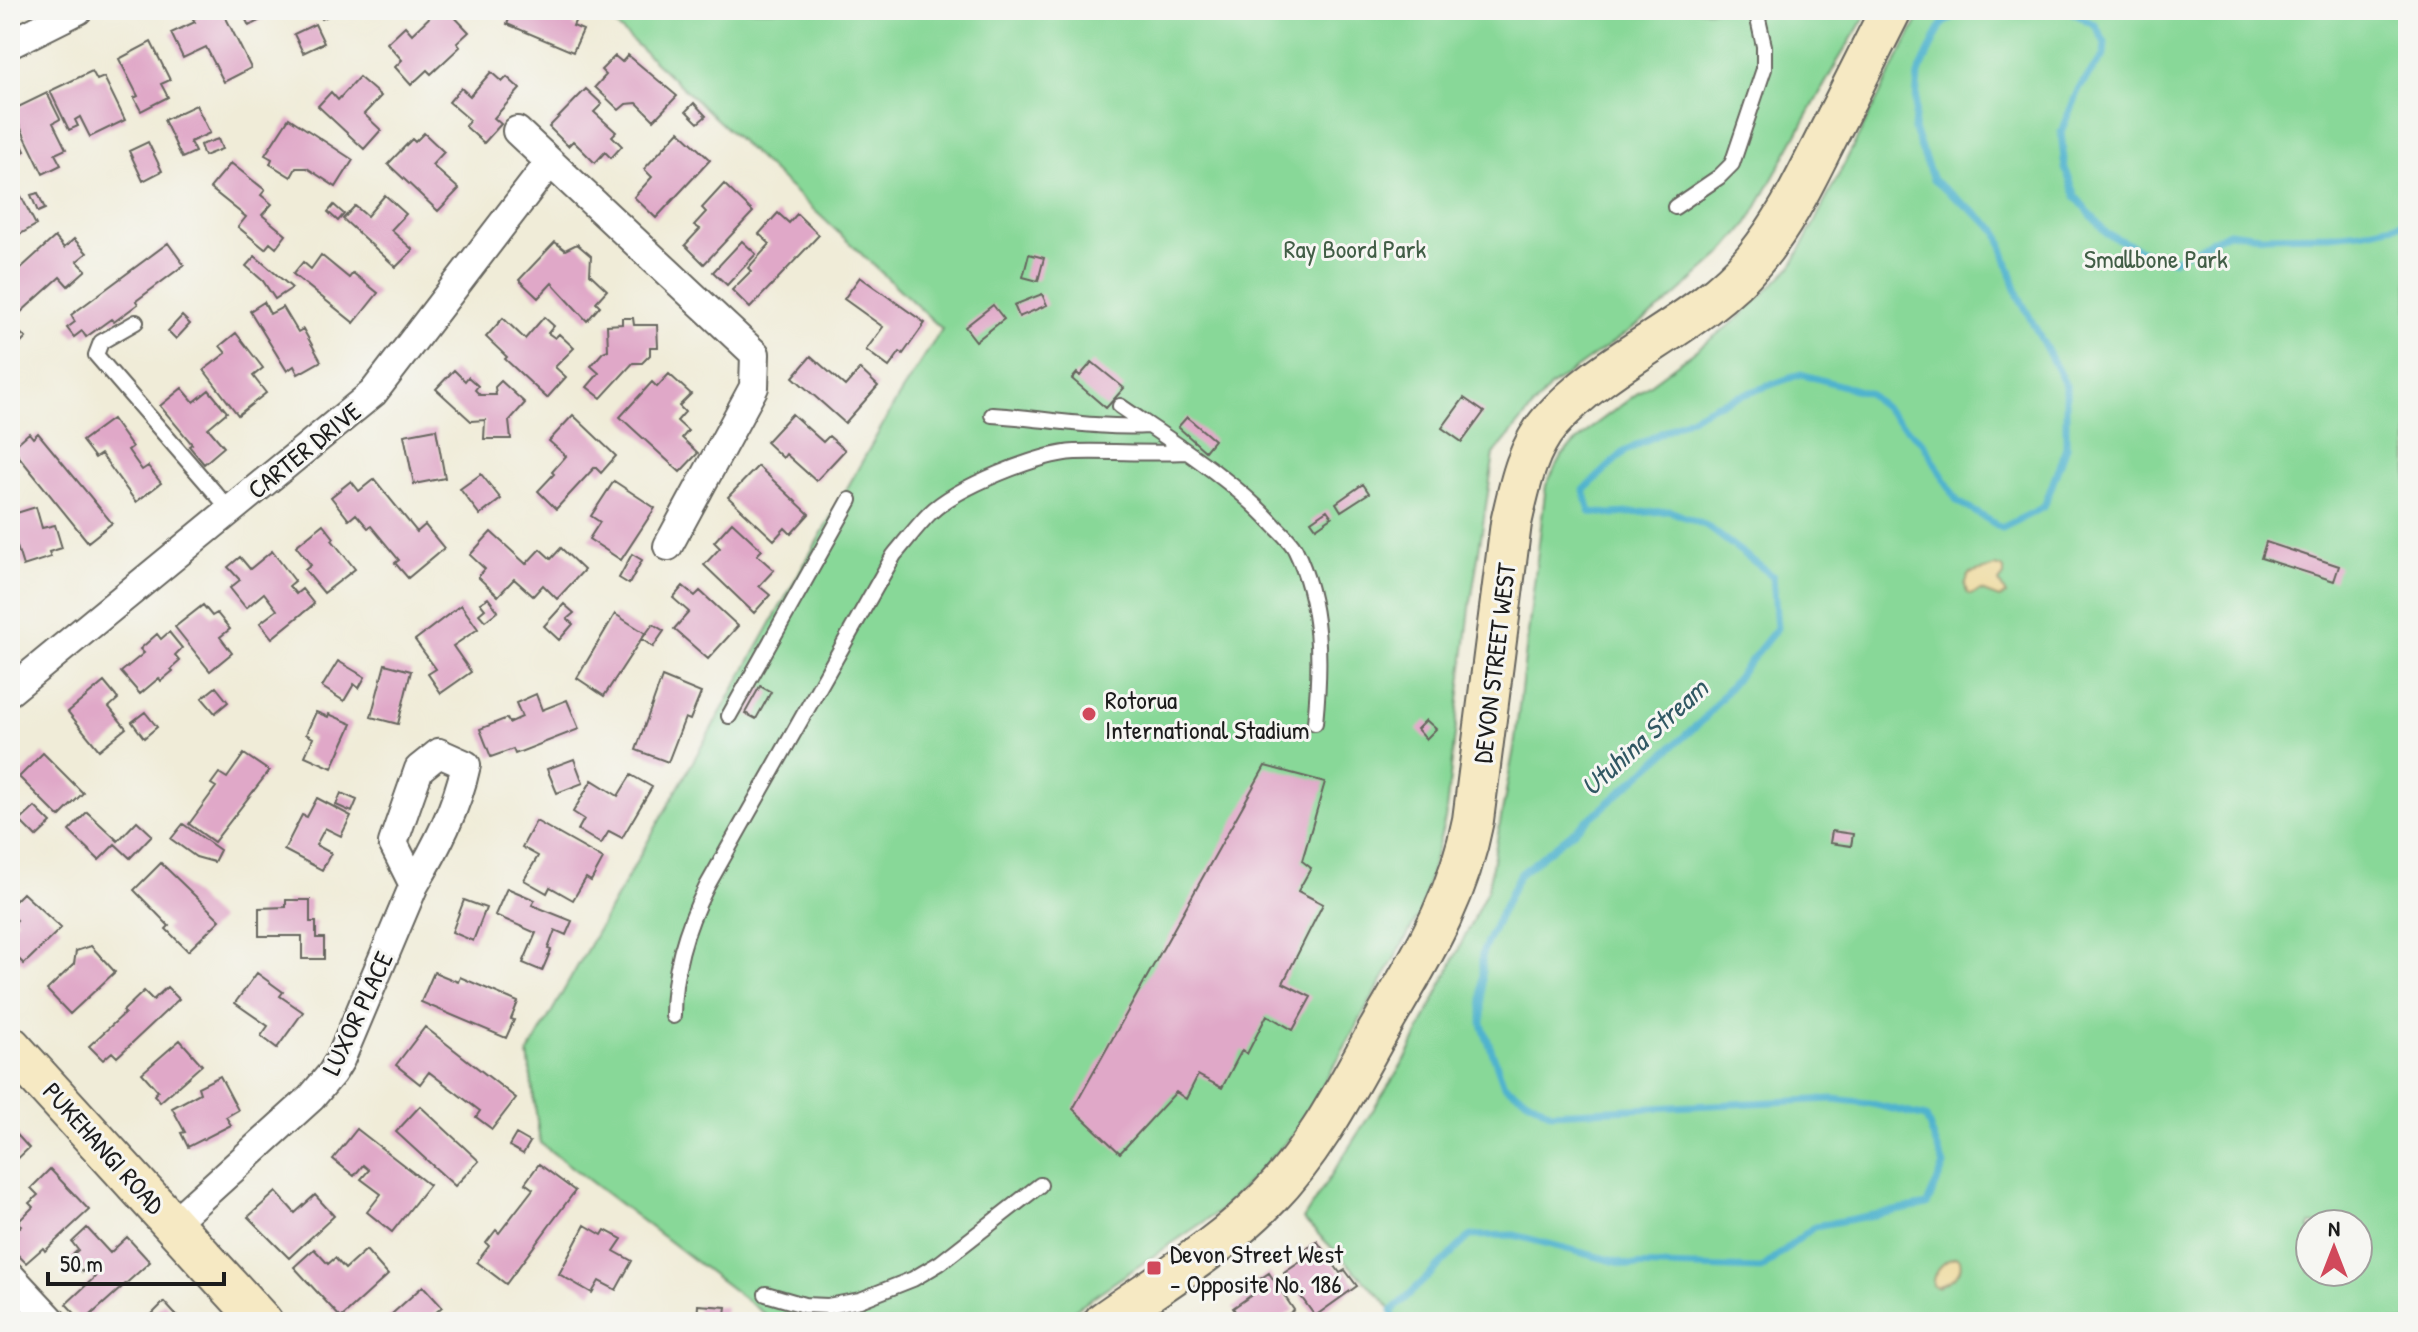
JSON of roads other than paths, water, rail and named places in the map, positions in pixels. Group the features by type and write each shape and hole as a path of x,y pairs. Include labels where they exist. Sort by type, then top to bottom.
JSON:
{"main road":[{"name":"DEVON STREET WEST","path":"1104,1322 1240,1225 1295,1168 1321,1134 1441,921 1464,862 1475,805 1511,523 1530,456 1549,424 1580,395 1709,303 1765,247 1793,203 1891,10"},
{"name":"PUKEHANGI ROAD","path":"10,1046 262,1322"}],"street":[{"path":"10,44 78,10"},
{"path":"517,131 755,354 754,387 668,546"},
{"name":"CARTER DRIVE","path":"10,691 373,393 550,162"},
{"name":"LUXOR PLACE","path":"172,1224 311,1098 332,1073 352,1034 414,885"},
{"path":"10,1276 53,1322"}],"lane":[{"path":"1675,207 1719,177 1732,164 1764,69 1764,46 1756,10"},
{"path":"136,322 101,342 96,355 230,510"},
{"path":"1120,406 1258,507 1294,546 1312,595 1319,646 1315,723"},
{"path":"992,415 1113,428 1148,426"},
{"path":"673,1016 677,965 690,919 894,555 931,512 990,476 1072,452 1186,452"},
{"path":"729,716 850,500"},
{"path":"766,1294 787,1302 828,1306 873,1295 913,1279 940,1263 1040,1185"}],"waterway":[{"name":"Utuhina Stream","path":"1394,1322 1392,1311 1470,1236 1514,1235 1629,1265 1761,1269 1815,1226 1927,1205 1944,1166 1926,1117 1868,1103 1834,1099 1551,1113 1504,1085 1482,1024 1482,953 1519,875 1600,810 1704,719 1777,628 1773,576 1707,526 1670,511 1590,512 1584,490 1624,452 1715,405 1801,374 1868,393 1924,444 1957,501 2002,528 2044,507 2066,447 2066,386 2018,295 1997,230 1933,180 1914,130 1918,75 1942,24 1963,10"},
{"name":"Utuhina Stream","path":"2068,10 2095,25 2105,43 2104,55 2079,88 2061,132 2065,168 2076,197 2107,234 2153,256 2173,260 2228,232 2260,236 2331,235 2408,222"}],"place":[{"name":"Rotorua International Stadium","path":"1089,714"},
{"name":"Devon Street West - Opposite No. 186","path":"1154,1268"}],"park label":[{"name":"Ray Boord Park","path":"1355,248"},
{"name":"Smallbone Park","path":"2156,258"}]}
